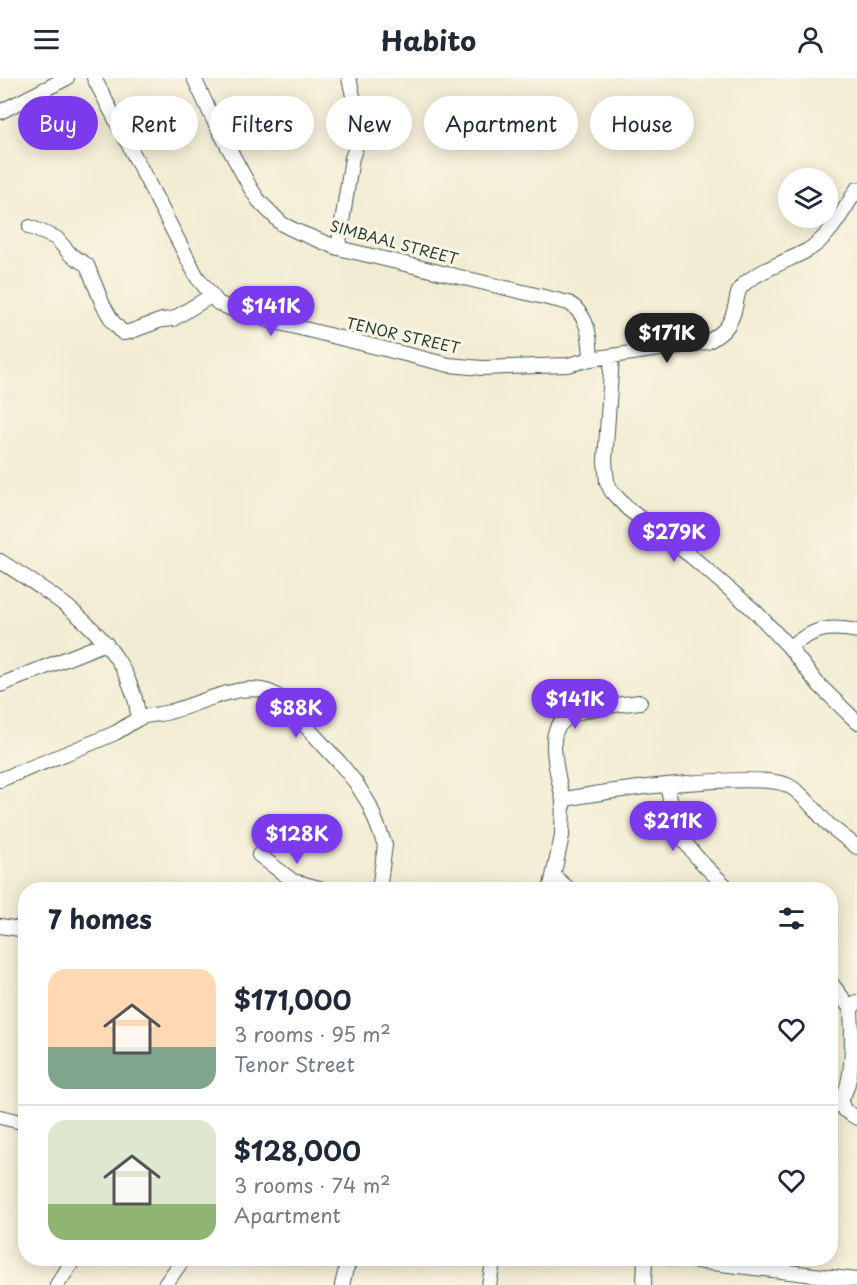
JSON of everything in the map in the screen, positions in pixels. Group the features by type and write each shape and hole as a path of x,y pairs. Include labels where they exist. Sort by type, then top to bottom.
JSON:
{"street":[{"path":"0,112 67,78"},
{"name":"TENOR STREET","path":"94,78 197,277 211,296 228,309 240,313 449,365 482,368 568,366 591,359 707,342 717,337 731,322 741,287 753,278 809,249 820,240 829,232 857,189"},
{"name":"SIMBAAL STREET","path":"194,78 214,122 259,201 282,224 338,248 569,303 578,309 585,319 590,334 591,359"},
{"path":"338,248 352,158 361,132 349,78"},
{"path":"30,227 56,238 71,255 87,265 103,305 123,333 162,320 173,319 211,296"},
{"path":"612,357 605,461 607,482 612,492 628,509 717,577 756,612 789,646 817,682 857,722"},
{"path":"0,561 38,585 76,615 106,643 124,670 133,694 138,718"},
{"path":"789,646 810,632 825,628 857,631"},
{"path":"0,685 106,643"},
{"path":"0,780 115,733 138,718 171,712 201,701 248,689 262,689 279,697 339,762 369,804 384,845 381,882"},
{"path":"552,882 562,836 563,800 554,756 554,737 560,722 568,716 583,711 640,702"},
{"path":"563,800 618,790 736,780 781,782 791,786 828,824 857,847"},
{"path":"668,786 674,819 684,840 702,863 722,882"},
{"path":"259,855 297,882"},
{"path":"0,926 18,929"},
{"path":"838,990 854,1005 852,1078 848,1091 838,1102"},
{"path":"838,1106 857,1118"},
{"path":"0,1117 18,1121"},
{"path":"57,1285 70,1266"},
{"path":"165,1285 178,1266"},
{"path":"342,1285 347,1266"},
{"path":"489,1285 493,1266"},
{"path":"644,1285 645,1266"},
{"path":"738,1266 857,1280"}]}
